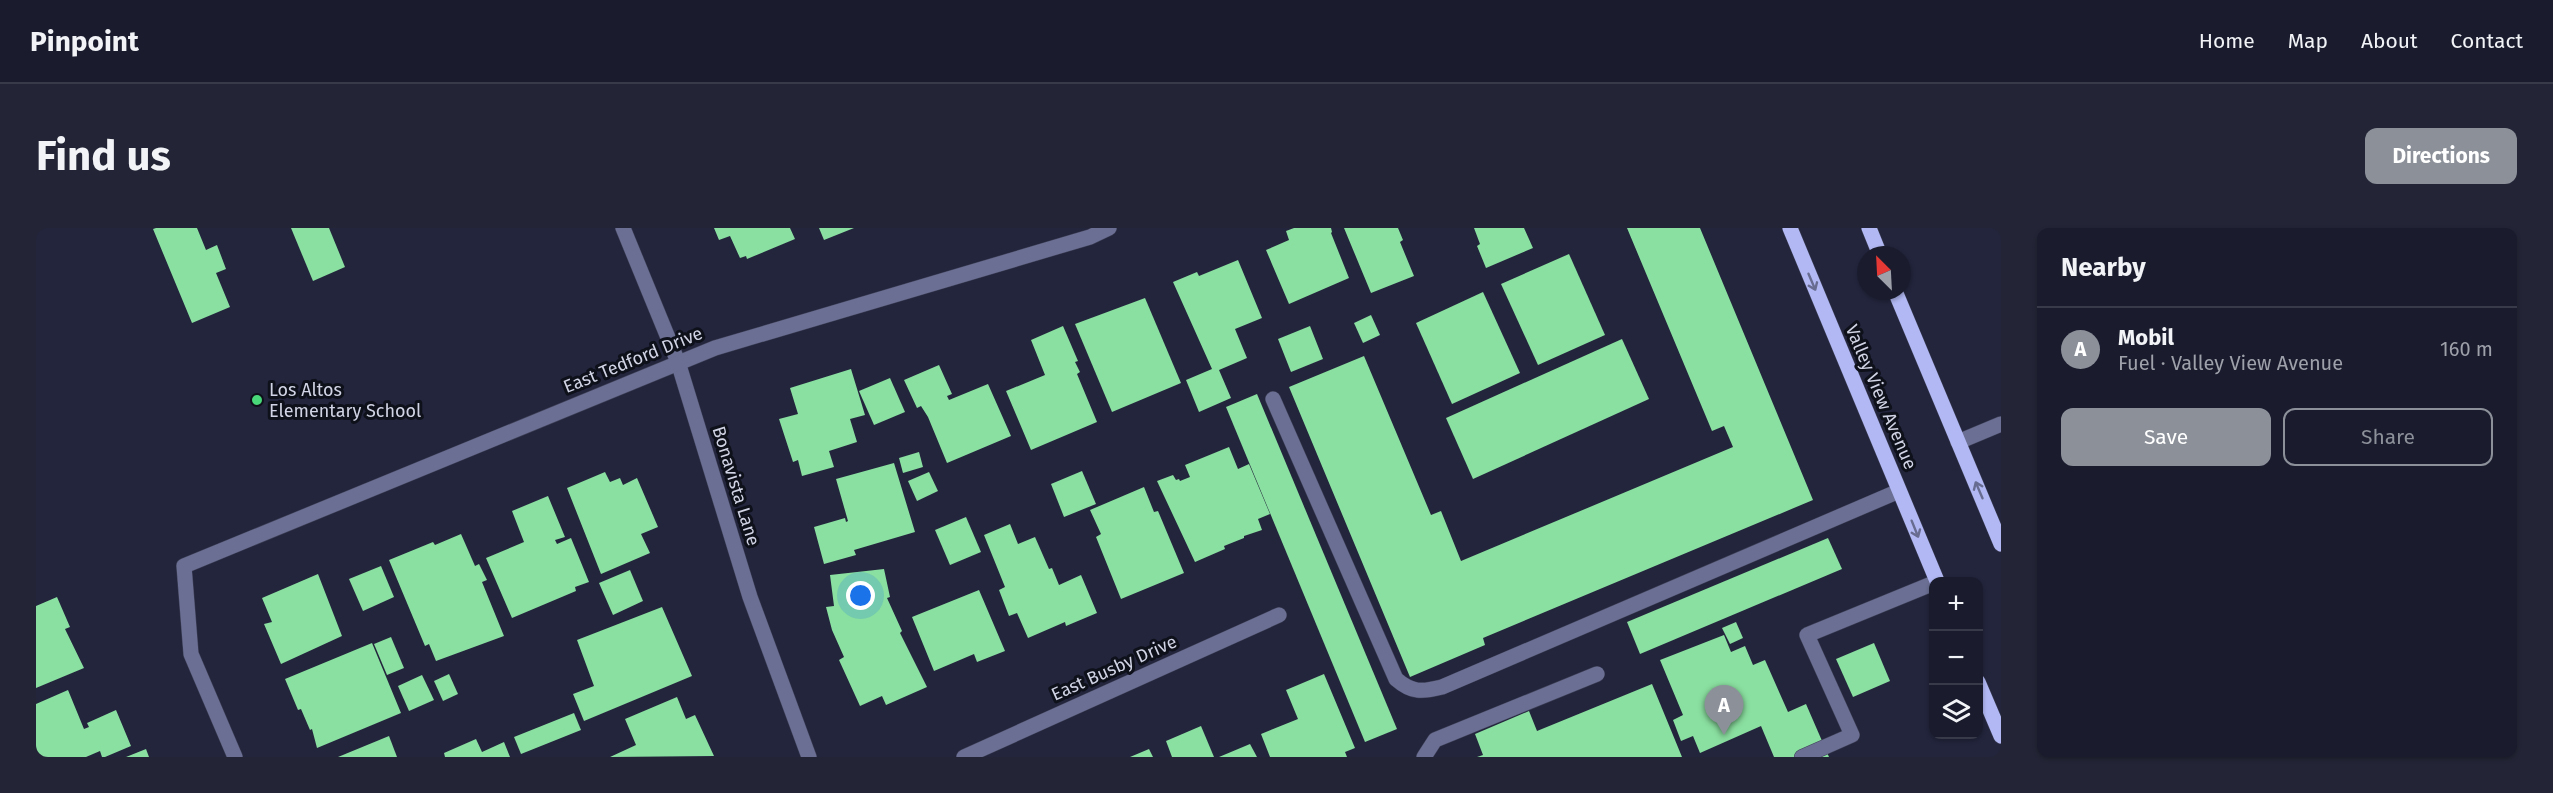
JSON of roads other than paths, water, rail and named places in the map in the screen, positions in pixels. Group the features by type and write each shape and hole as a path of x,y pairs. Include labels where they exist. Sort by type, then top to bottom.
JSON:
{"main road":[{"name":"Valley View Avenue","path":"1790,228 1934,577"},
{"path":"1869,228 1876,246"},
{"path":"1899,300 2001,544"},
{"path":"1979,685 2001,736"}],"street":[{"name":"Bonavista Lane","path":"623,228 678,362 750,597 809,757"},
{"name":"East Tedford Drive","path":"235,757 191,654 184,566 726,344 1088,232 1109,228"},
{"path":"1273,399 1396,679 1407,688 1419,692 1442,687 1899,491"},
{"path":"1959,442 2001,424"},
{"path":"1802,757 1852,735 1807,635 1929,585"},
{"name":"East Busby Drive","path":"964,757 1279,615"},
{"path":"1424,757 1435,740 1597,674"}],"place":[{"name":"Los Altos Elementary School","path":"257,400"},
{"name":"Mobil","path":"1724,735"}]}
